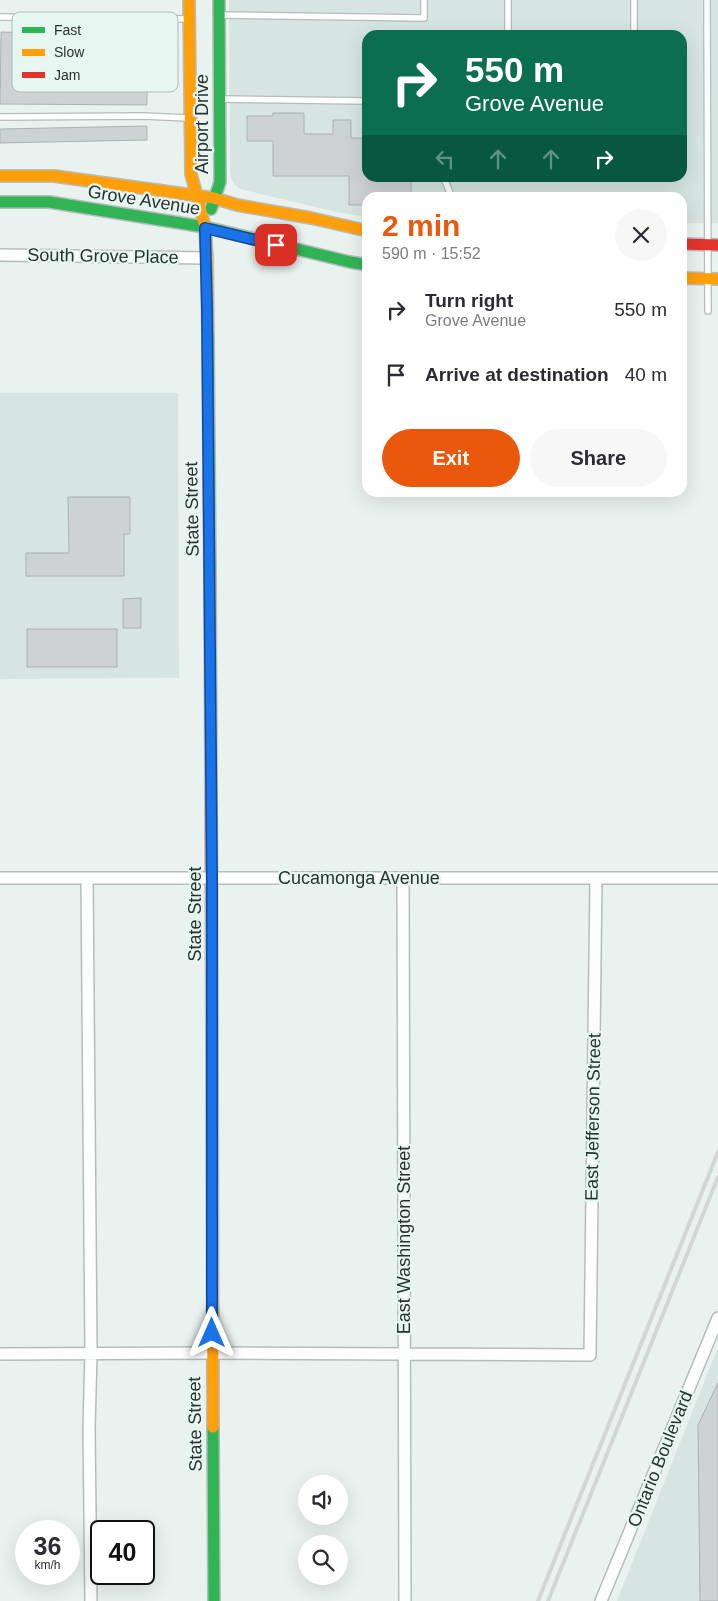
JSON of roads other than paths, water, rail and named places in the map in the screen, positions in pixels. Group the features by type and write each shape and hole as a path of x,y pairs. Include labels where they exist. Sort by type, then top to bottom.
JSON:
{"street":[{"name":"Airport Drive","path":"189,0 191,174 205,228"},
{"name":"Airport Drive","path":"205,228 220,182 219,0"},
{"name":"Grove Avenue","path":"0,176 54,176 214,198 237,205 312,218 362,230"},
{"name":"Grove Avenue","path":"0,202 49,202 205,228 362,264"},
{"name":"State Street","path":"205,228 207,258 212,878 214,1601"},
{"path":"687,244 713,244"},
{"name":"South Grove Place","path":"0,255 207,258"},
{"path":"687,278 713,279"},
{"name":"Cucamonga Avenue","path":"0,878 718,878"},
{"path":"87,878 91,1601"},
{"name":"East Washington Street","path":"402,878 405,1601"},
{"name":"East Jefferson Street","path":"404,1354 590,1355 596,879"},
{"name":"Ontario Boulevard","path":"601,1601 718,1318"},
{"path":"0,1354 404,1354"}],"lane":[{"path":"219,16 424,18 424,0"},
{"path":"508,0 508,30"},
{"path":"634,0 634,30"},
{"path":"707,0 713,244 713,279 708,311"},
{"path":"178,19 189,19"},
{"path":"220,99 362,101"},
{"path":"0,117 143,116 190,118"}],"railway":[{"path":"538,1601 718,1152"},
{"path":"548,1601 718,1177"}]}
